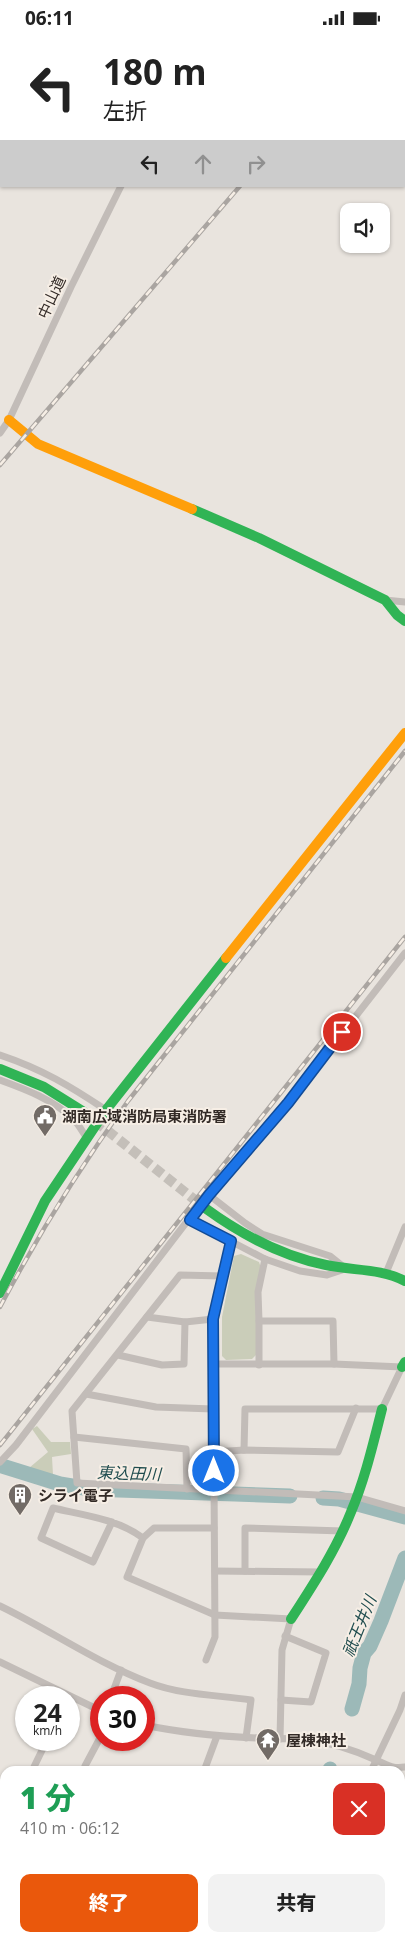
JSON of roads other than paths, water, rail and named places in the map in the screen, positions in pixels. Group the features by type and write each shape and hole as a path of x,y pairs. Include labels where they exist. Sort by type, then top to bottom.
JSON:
{"street":[{"name":"中山道","path":"0,433 9,420 87,253 120,187"},
{"path":"9,420 38,444 267,541 385,600 405,602"},
{"path":"385,600 397,615 405,621"},
{"path":"0,1293 45,1201 106,1110 405,733"},
{"path":"0,1462 16,1445 209,1195 288,1103 405,953"},
{"path":"0,1055 29,1065 67,1083 106,1110"},
{"path":"0,1069 26,1078 51,1090 84,1111"},
{"path":"0,1080 25,1089 57,1107 74,1119 87,1138"},
{"path":"209,1195 262,1234 330,1256 346,1269"},
{"path":"204,1208 234,1230 259,1244 283,1253 346,1269 386,1273 405,1281"},
{"path":"190,1220 265,1259 300,1271 327,1275 346,1269"},
{"path":"386,1273 405,1227"},
{"path":"206,1660 215,1637 213,1319 231,1241"},
{"path":"259,1365 258,1292 265,1259"},
{"path":"223,1276 180,1275 72,1411 77,1483 357,1497 405,1511"},
{"path":"147,1317 185,1323 213,1319"},
{"path":"258,1321 333,1321 334,1364"},
{"path":"118,1355 162,1365 184,1364 185,1323"},
{"path":"213,1364 404,1365 382,1409 357,1497 342,1531 321,1572 290,1619 282,1651 280,1739"},
{"path":"86,1394 156,1407 213,1409"},
{"path":"214,1452 244,1450 338,1453 356,1408"},
{"path":"244,1450 245,1409 382,1409"},
{"path":"74,1437 186,1449 187,1489"},
{"path":"112,1522 93,1562 41,1538 54,1508 112,1522 132,1530 143,1538"},
{"path":"214,1528 154,1528 143,1538 127,1577 215,1615 290,1619"},
{"path":"244,1571 245,1528 342,1531"},
{"path":"215,1571 321,1572"},
{"path":"0,1606 151,1684 183,1691 252,1700 246,1738"},
{"path":"281,1700 311,1702 326,1653 285,1636"},
{"path":"0,1662 47,1686"},
{"path":"116,1686 121,1670"},
{"path":"373,1766 405,1695"},
{"path":"155,1727 217,1737 319,1741 376,1760 386,1766"},
{"path":"206,1766 217,1737"},
{"path":"34,1766 42,1751"},
{"path":"85,1766 93,1751"}],"waterway":[{"name":"東込田川","path":"2,1466 60,1484 90,1489 290,1496"},
{"name":"東込田川","path":"323,1498 339,1499 405,1517"},
{"name":"祇王井川","path":"352,1709 359,1684 360,1668 364,1653 370,1646 381,1621 405,1558"}],"tunnel":[{"path":"84,1112 205,1208"}],"railway":[{"path":"0,465 239,187"},
{"path":"0,1307 60,1202 128,1101 405,751"},
{"path":"0,1445 405,937"}],"place":[{"name":"湖南広域消防局東消防署","path":"45,1137"},
{"name":"シライ電子","path":"20,1516"},
{"name":"屋棟神社","path":"268,1761"}]}
